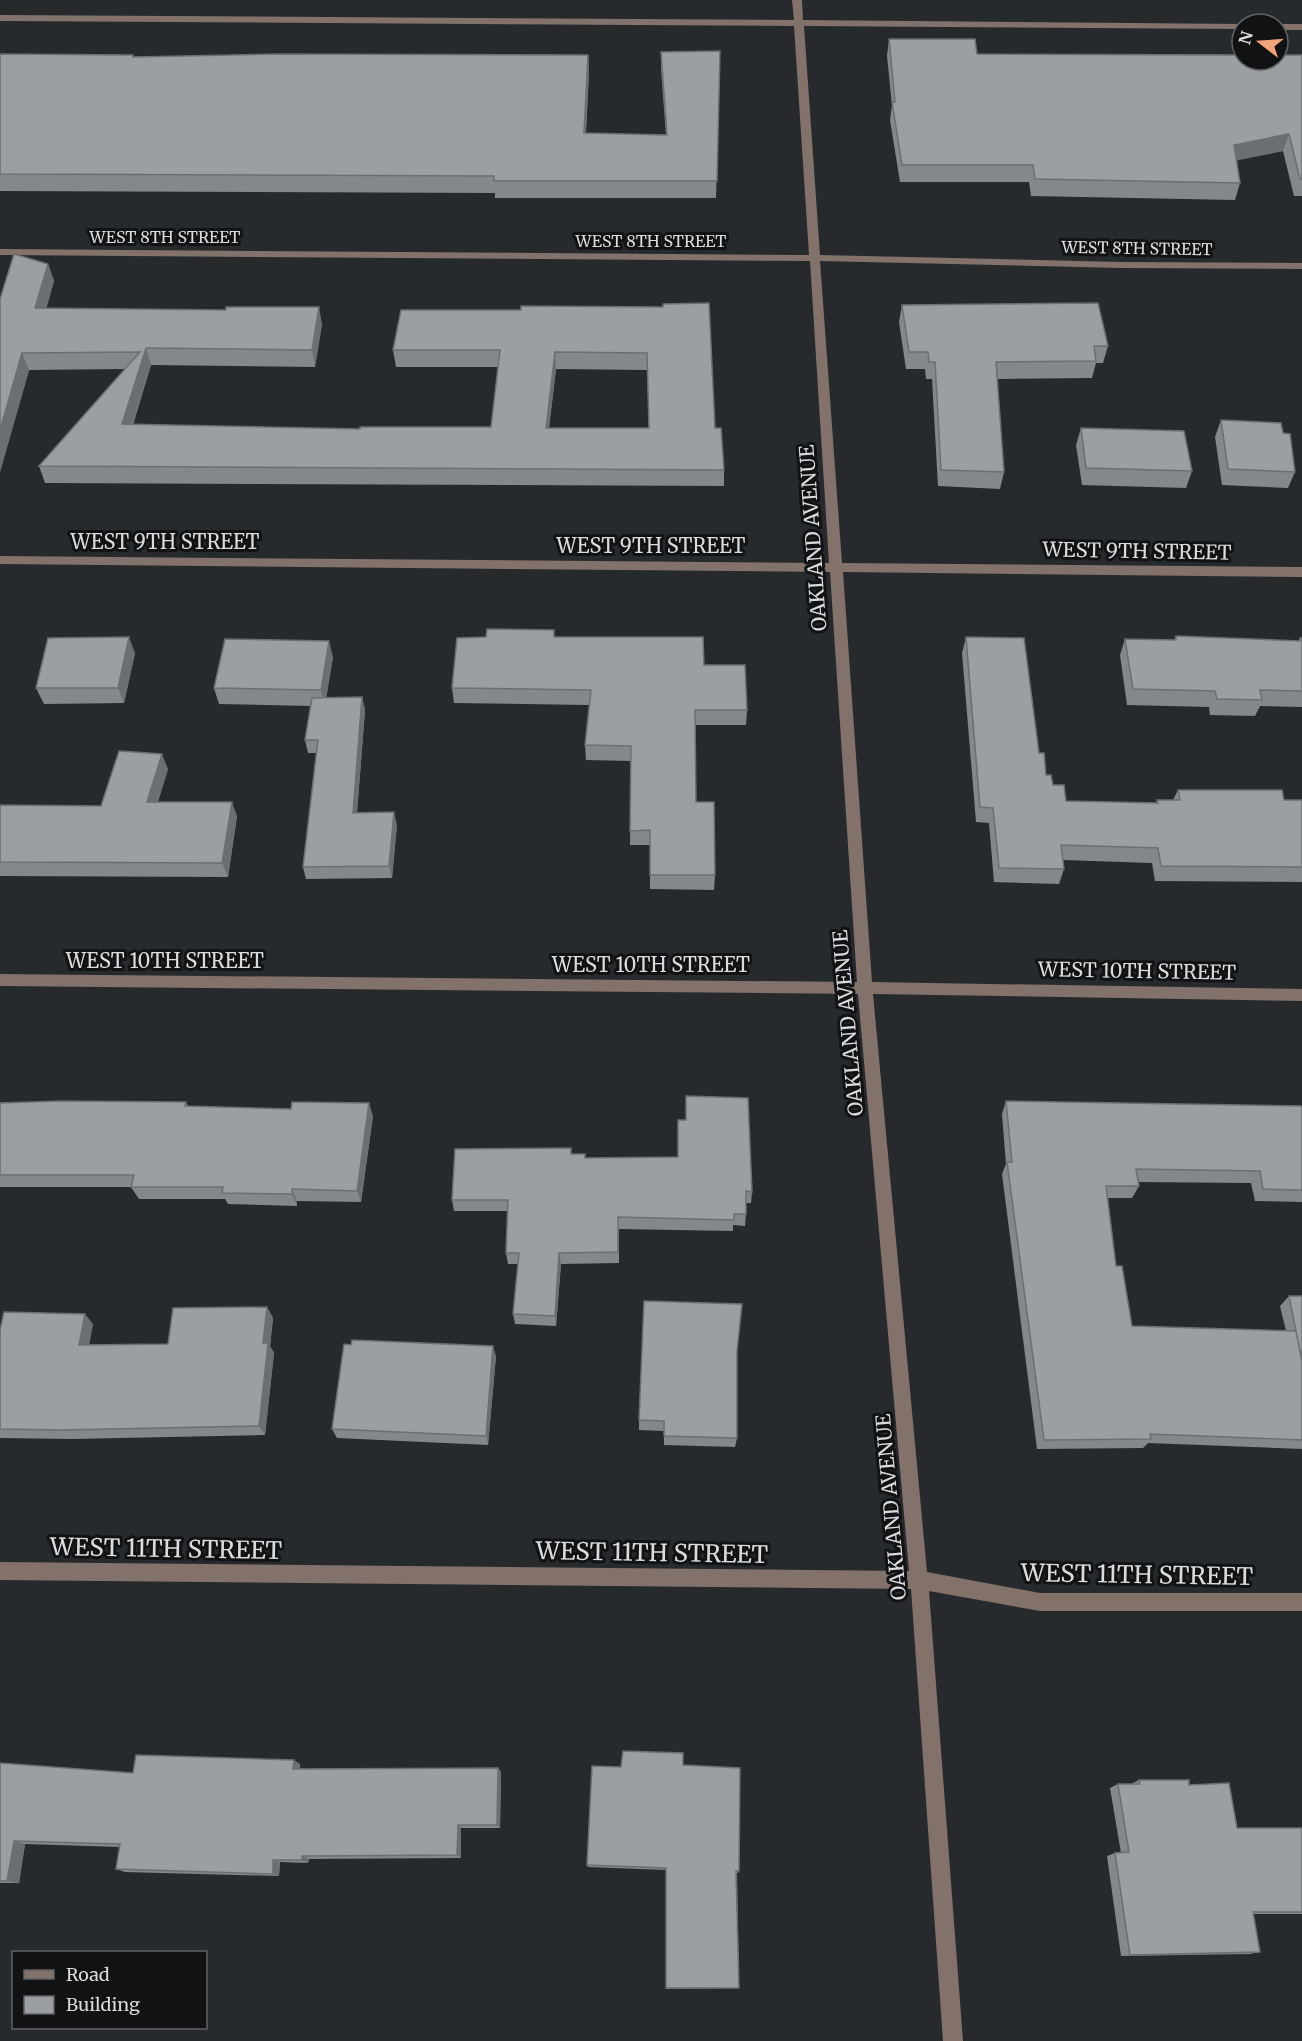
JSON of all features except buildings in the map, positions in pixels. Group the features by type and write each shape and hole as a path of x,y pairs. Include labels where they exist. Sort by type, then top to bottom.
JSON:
{"street":[{"name":"OAKLAND AVENUE","path":"797,0 817,258 865,988 919,1580 953,2041"},
{"path":"0,18 1230,26"},
{"name":"WEST 8TH STREET","path":"0,252 817,258 1122,266 1302,266"},
{"name":"WEST 9TH STREET","path":"0,560 1302,572"},
{"name":"WEST 10TH STREET","path":"0,981 865,988 1302,995"},
{"name":"WEST 11TH STREET","path":"0,1571 919,1580 1040,1602 1302,1602"}]}
